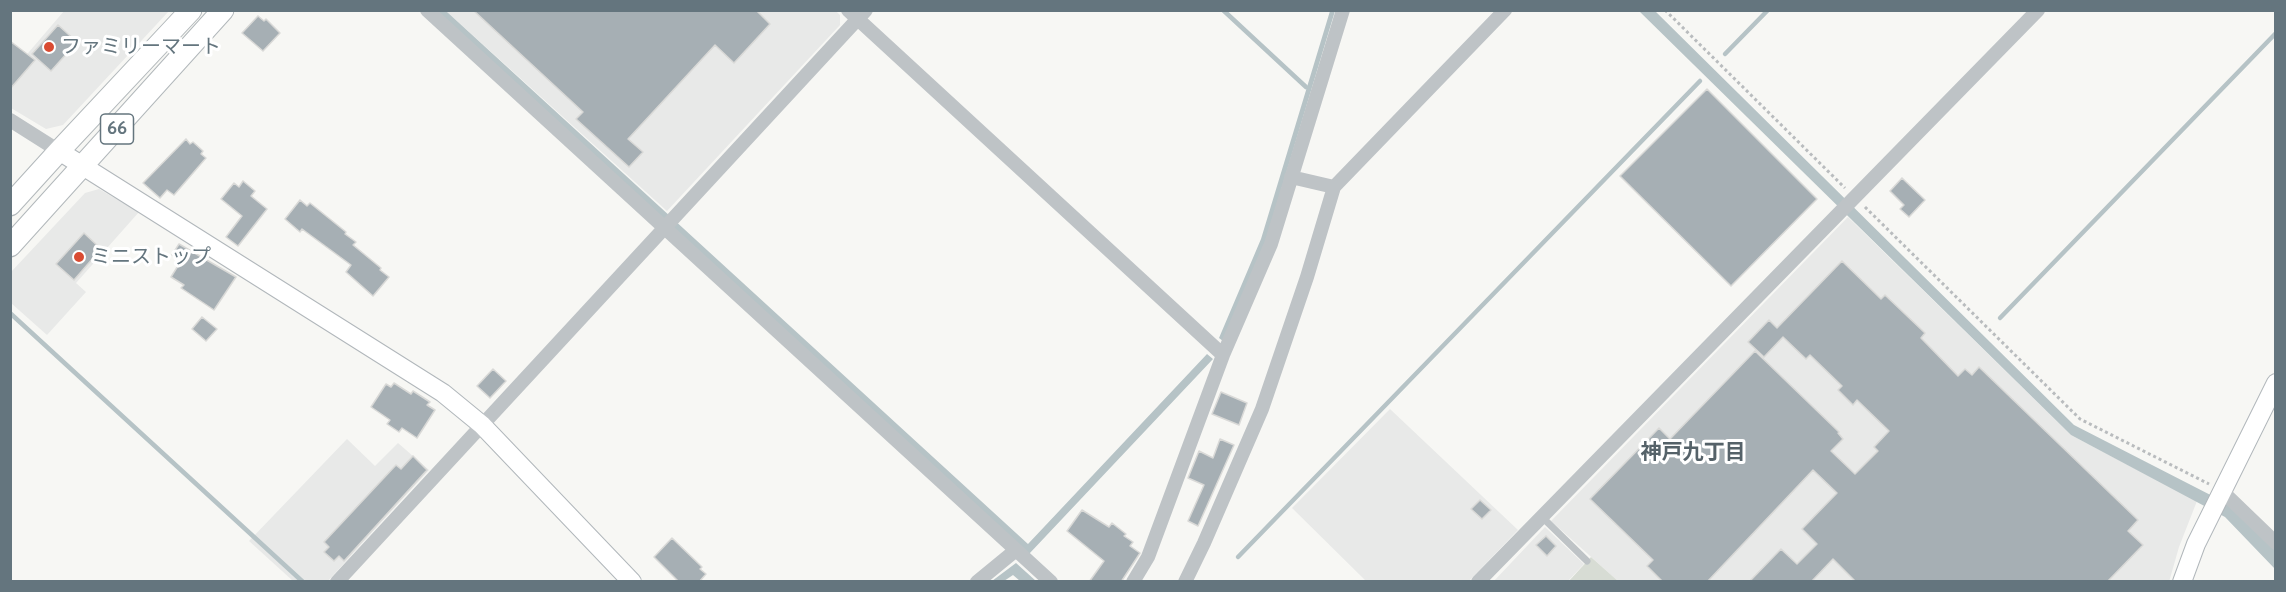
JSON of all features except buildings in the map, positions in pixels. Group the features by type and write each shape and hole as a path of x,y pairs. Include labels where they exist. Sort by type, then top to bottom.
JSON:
{"main road":[{"name":"66","path":"10,205 191,10"},
{"name":"66","path":"10,246 223,10"}],"street":[{"path":"428,10 1051,582"},
{"path":"1133,582 1152,546 1224,355 1271,244 1343,10"},
{"path":"1185,582 1262,409 1307,277 1334,187 1505,10"},
{"path":"1478,582 2038,10"},
{"path":"337,582 676,216 857,13 1224,355"},
{"path":"10,120 443,393 482,425 632,582"},
{"path":"1291,177 1334,187"},
{"path":"2182,582 2196,544 2276,383"},
{"path":"2222,491 2276,543"},
{"path":"977,582 1016,550"}],"lane":[{"path":"1542,517 1587,561"}],"path":[{"path":"1665,10 2080,419 2222,491"}],"shaded area":[{"path":"835,10 840,15 840,25 667,211 446,11"},
{"path":"64,11 169,11 63,125 46,129 11,108 11,73"},
{"path":"437,11 446,11 1028,544 1207,354 1213,359 1029,554"},
{"path":"1330,11 1335,11 1266,240 1223,341 1219,338 1261,239"},
{"path":"1639,11 1655,11 2074,425 2230,505 2275,550 2275,569 2225,517 2071,435"},
{"path":"99,189 139,212 76,283 86,292 47,335 11,303 11,272 85,193"},
{"path":"1848,217 2071,435 2197,501 2179,547 2169,582 1618,581 1551,521"},
{"path":"1390,409 1518,530 1469,581 1366,581 1292,508"},
{"path":"347,439 375,466 398,443 429,470 328,581 293,581 249,541"},
{"path":"1545,527 1584,564 1568,581 1493,582"},
{"path":"1591,557 1618,581 1568,582"},
{"path":"1016,563 1036,581 1020,581 1013,575 1004,581 992,581"}],"waterway":[{"path":"1223,10 1306,87"},
{"path":"1725,54 1768,10"},
{"path":"2000,318 2276,33"},
{"path":"1238,557 1700,81"},
{"path":"10,313 303,582"}],"place":[{"name":"ファミリーマート","path":"49,47"},
{"name":"ミニストップ","path":"79,257"}],"district":[{"name":"神戸九丁目","path":"1693,453"}]}
